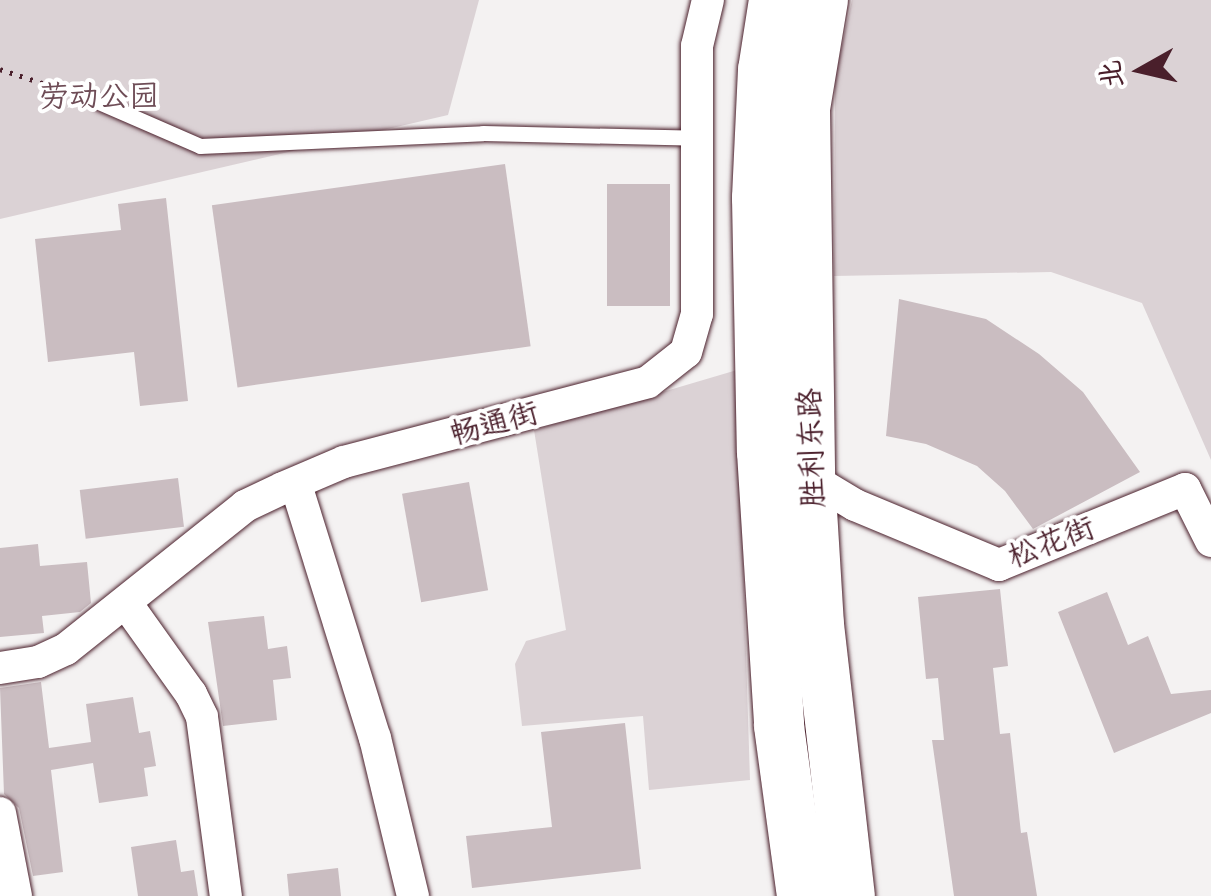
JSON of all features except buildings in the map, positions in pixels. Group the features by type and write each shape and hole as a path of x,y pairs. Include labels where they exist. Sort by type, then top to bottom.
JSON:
{"main road":[{"path":"774,0 763,70 758,198 762,472 779,726 802,896"},
{"name":"胜利东路","path":"824,0 806,109 810,478 819,625 850,896"}],"street":[{"name":"畅通街","path":"0,668 38,662 66,649 245,506 344,462 648,382 686,352 697,314 697,46 708,0"},
{"name":"松花街","path":"810,478 856,505 999,565 1186,488 1211,541"},
{"path":"296,485 375,738 414,896"},
{"path":"126,603 182,679 202,717 226,896"},
{"path":"0,814 16,896"}],"lane":[{"path":"100,102 200,146 483,132 697,138"}],"path":[{"path":"0,69 100,102"}],"green space":[{"name":"劳动公园","path":"0,0 479,0 448,115 0,219"},
{"path":"852,0 1211,0 1211,460 1142,303 1051,272 834,276 835,77"},
{"path":"737,370 750,780 649,790 643,716 522,726 515,664 526,641 566,630 534,430"}]}
